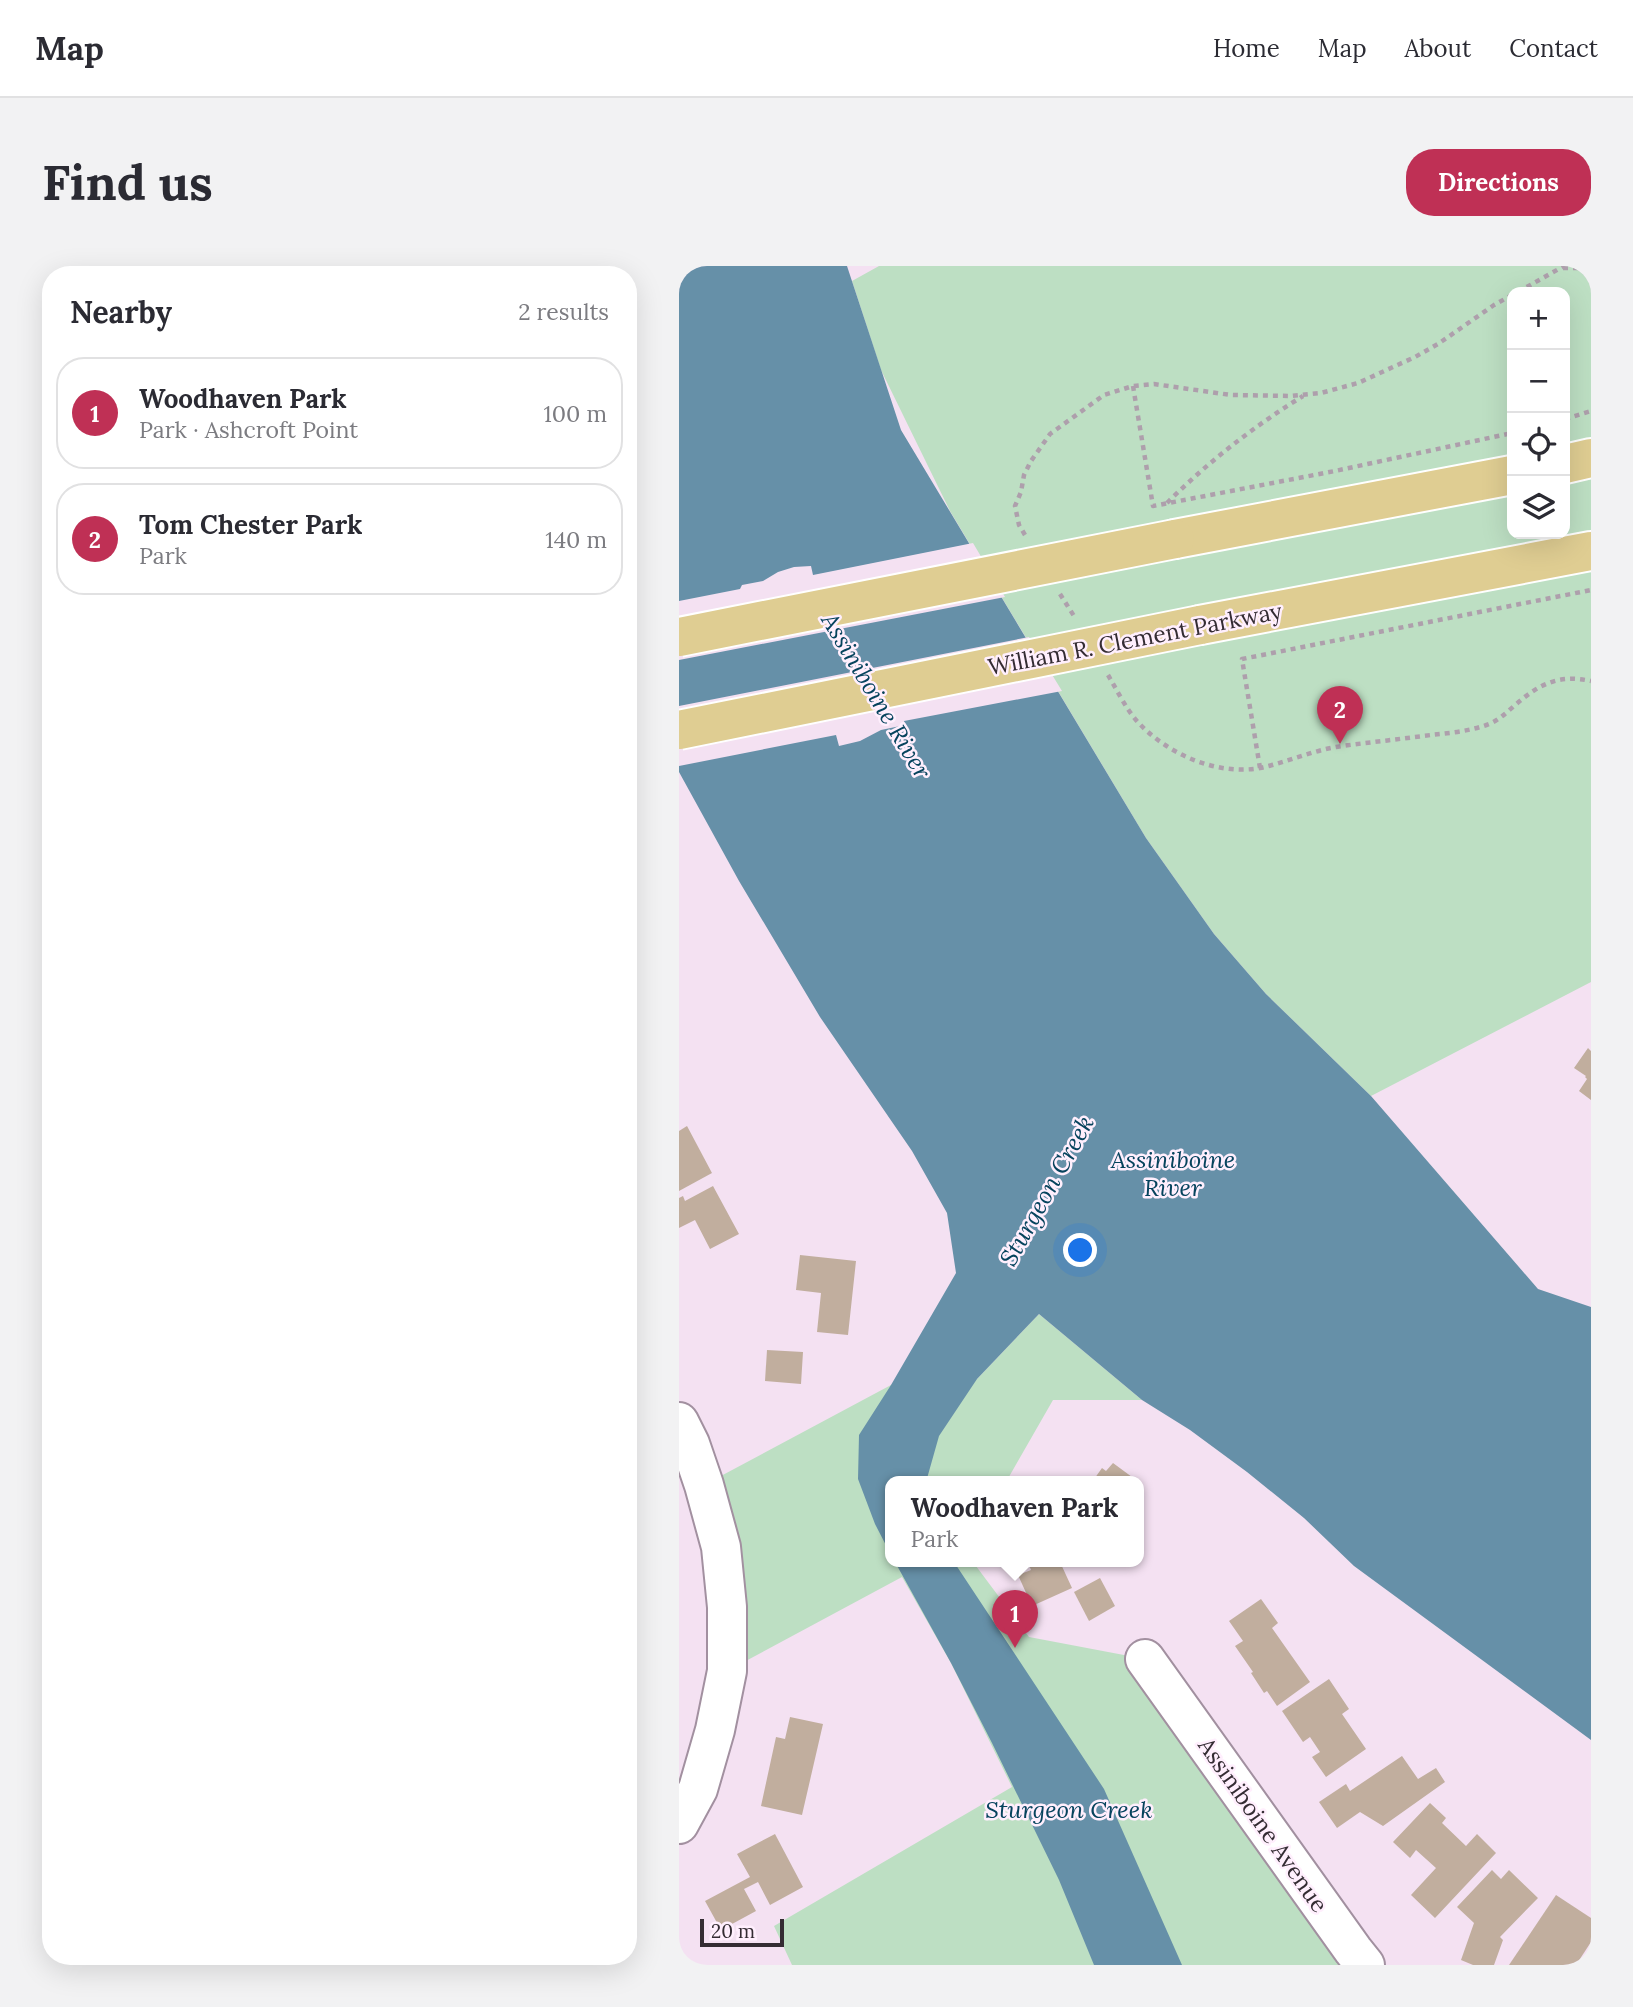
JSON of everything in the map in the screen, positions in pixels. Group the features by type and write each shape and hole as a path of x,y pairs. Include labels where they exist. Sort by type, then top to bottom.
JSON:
{"main road":[{"path":"1570,463 1591,458"},
{"path":"679,637 1171,521 1507,475"},
{"name":"William R. Clement Parkway","path":"679,730 1200,625 1591,551"}],"street":[{"path":"679,1422 690,1444 692,1492 721,1547 727,1607 727,1671 715,1730 698,1789 679,1824"},
{"name":"Assiniboine Avenue","path":"1154,1672 1365,1965"}],"path":[{"path":"1527,287 1564,267 1591,270"},
{"path":"1133,386 1153,506 1171,521"},
{"path":"1171,521 1197,473 1230,446 1305,394"},
{"path":"1570,417 1591,411"},
{"path":"1171,521 1335,471 1507,434"},
{"path":"1259,768 1242,659 1591,590"}],"green space":[{"path":"879,266 1591,266 1591,982 1371,1096 1266,994 1214,934 1146,838 950,511 881,370 852,281"},
{"path":"1039,1314 1142,1400 1053,1400 1009,1476 885,1476 885,1567 977,1567 1029,1637 1145,1659 1365,1965 792,1965 774,1926 1012,1787 951,1663 902,1577 727,1671 704,1485 939,1357 977,1379"}],"water":[{"name":"Assiniboine River","path":"679,266 847,266 901,430 1146,838 1214,934 1266,994 1371,1096 1538,1289 1591,1307 1591,1740 1354,1566 1304,1518 1247,1472 1190,1430 1142,1400 1039,1314 977,1379 939,1436 928,1476 885,1476 885,1543 858,1479 859,1435 956,1273 947,1213 912,1151 820,1017 739,881 679,772"},
{"name":"Sturgeon Creek","path":"898,1567 957,1567 1104,1789 1182,1965 1094,1965 1059,1880 951,1663"}],"pier":[{"path":"973,543 1005,597 679,660 679,601 740,589 742,585 763,581 794,567 811,566 813,575"},
{"path":"1029,637 1062,691 904,721 905,725 881,730 860,741 839,746 836,735 679,766 679,706"}],"building":[{"path":"1588,1048 1591,1051 1591,1100 1579,1091 1587,1079 1586,1076 1574,1068"},
{"path":"687,1126 712,1173 679,1191 679,1131"},
{"path":"713,1186 739,1234 710,1249 695,1220 679,1228 679,1198 683,1196 685,1201"},
{"path":"800,1255 856,1261 848,1335 817,1332 821,1293 796,1290"},
{"path":"767,1350 803,1352 801,1384 765,1381"},
{"path":"1113,1463 1131,1476 1096,1476 1102,1468 1106,1471"},
{"path":"1030,1567 1062,1567 1072,1588 1032,1606 1018,1575 1031,1570"},
{"path":"1100,1578 1115,1606 1089,1621 1074,1592"},
{"path":"1261,1599 1278,1623 1272,1628 1310,1682 1277,1706 1267,1691 1264,1693 1235,1646 1243,1641 1229,1621"},
{"path":"1329,1679 1349,1709 1342,1714 1366,1749 1326,1777 1312,1757 1320,1752 1310,1737 1303,1742 1282,1711"},
{"path":"790,1717 823,1724 802,1815 761,1806 776,1737 785,1739"},
{"path":"1402,1756 1418,1779 1436,1768 1445,1782 1383,1826 1360,1812 1337,1828 1319,1802 1346,1784 1350,1791"},
{"path":"1430,1803 1446,1818 1442,1823 1466,1846 1477,1834 1496,1853 1435,1918 1411,1895 1436,1868 1416,1850 1410,1858 1393,1842"},
{"path":"775,1834 803,1887 770,1905 758,1882 744,1889 756,1911 721,1930 705,1901 750,1877 737,1854"},
{"path":"1492,1870 1501,1879 1509,1870 1538,1898 1500,1937 1503,1940 1494,1965 1473,1965 1461,1960 1474,1923 1457,1907"},
{"path":"1556,1895 1591,1918 1591,1942 1576,1965 1509,1965"}],"place":[{"name":"Tom Chester Park","path":"1340,744"},
{"name":"Woodhaven Park","path":"1015,1648"}]}
